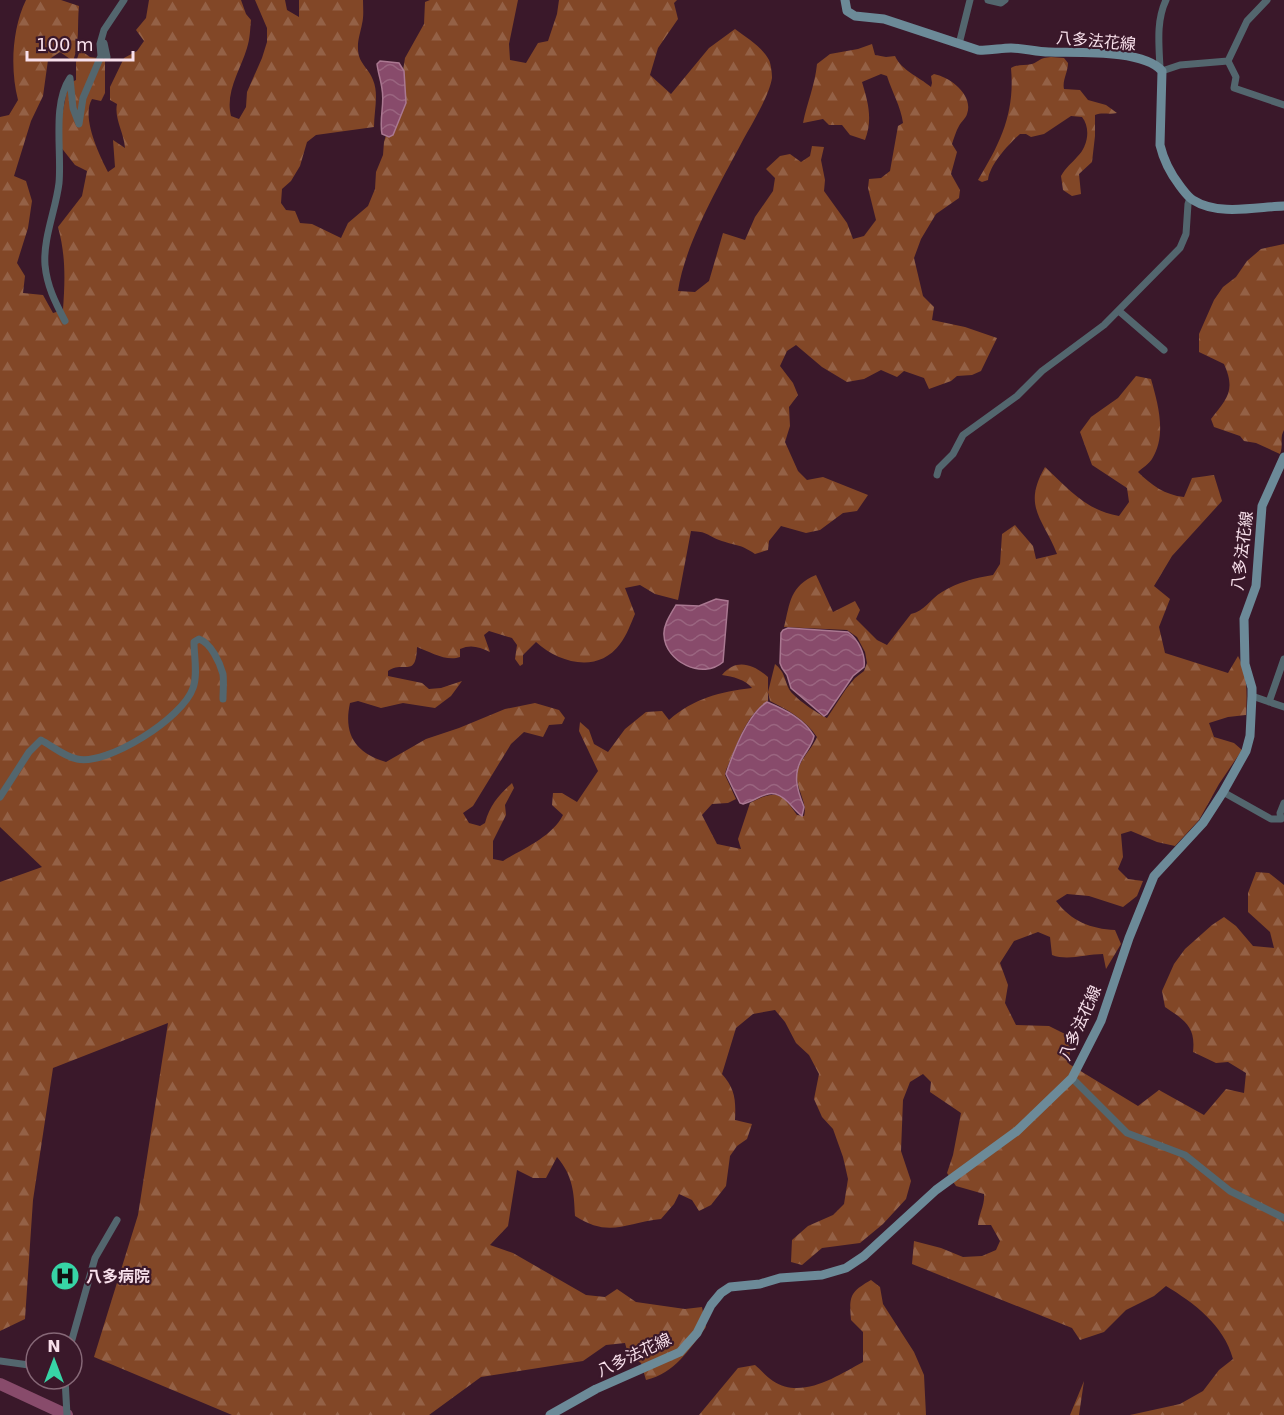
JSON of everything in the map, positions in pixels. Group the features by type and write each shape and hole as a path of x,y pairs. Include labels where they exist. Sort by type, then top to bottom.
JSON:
{"main road":[{"name":"八多法花線","path":"845,0 847,11 855,16 884,19 959,44 989,51 1011,48 1104,54 1140,60 1161,69"},
{"path":"1161,69 1160,145 1167,168 1190,198 1204,206 1216,208 1284,206"},
{"name":"八多法花線","path":"550,1415 596,1389 680,1353 697,1333 711,1305 721,1293 730,1287 760,1284 780,1278 822,1275 846,1268 864,1256 936,1190 1017,1131 1072,1078 1101,1021 1129,938 1154,876 1203,823 1246,751 1250,736 1252,688 1245,664 1244,619 1256,586 1262,506 1284,457"}],"street":[{"path":"65,321 48,286 45,262 59,181 60,113 70,78 73,108 79,124 83,98 101,56 102,38 107,24 124,0"},
{"path":"959,44 970,0"},
{"path":"988,0 1000,3 1005,0"},
{"path":"1166,0 1161,13 1159,30 1161,69 1228,61"},
{"path":"1228,61 1247,21 1267,0"},
{"path":"102,38 106,57"},
{"path":"1228,61 1236,77 1234,88 1284,105"},
{"path":"937,475 939,468 953,454 963,435 1017,396 1042,371 1104,325 1180,248 1186,234 1190,198"},
{"path":"1119,311 1164,350"},
{"path":"0,797 29,752 41,740 68,756 92,760 147,736 164,724 179,710 194,686 194,642 199,639 204,641 215,655 223,675 223,699"},
{"path":"1269,702 1284,659"},
{"path":"1252,696 1284,707"},
{"path":"1223,792 1271,819 1281,819 1280,813 1284,803"},
{"path":"1072,1078 1127,1133 1185,1155 1230,1191 1284,1218"},
{"path":"74,1331 95,1258 117,1220"},
{"path":"0,1360 24,1364"},
{"path":"66,1391 67,1415"}],"green space":[{"path":"26,0 61,0 79,6 77,41 73,61 60,52 48,60 43,96 31,121 14,176 26,181 32,201 28,228 17,263 25,276 23,293 43,295 53,313 63,310 64,299 64,258 58,227 82,196 87,171 75,165 60,146 62,116 68,84 76,80 76,62 80,50 90,57 105,59 105,93 101,101 92,99 89,115 92,136 108,172 115,167 113,140 125,148 117,115 117,104 110,100 110,87 124,58 137,51 144,41 136,30 146,18 149,0 241,0 251,20 248,45 230,98 231,116 239,119 246,107 247,92 267,42 267,28 255,0 285,0 287,10 299,17 299,0 363,0 358,51 375,85 374,127 316,135 307,142 300,166 291,181 282,189 281,203 286,210 295,211 300,223 312,224 341,238 348,223 368,206 375,189 376,172 383,155 384,142 401,83 405,58 424,24 425,2 430,0 518,0 509,44 510,60 526,63 538,43 548,41 559,0 677,0 674,3 678,19 658,48 650,75 671,94 709,48 735,29 766,55 772,78 760,110 714,194 696,234 688,253 678,291 695,292 709,281 723,233 745,240 755,217 773,191 775,178 766,169 780,156 790,154 801,162 810,156 812,146 824,147 821,160 825,180 824,191 847,223 853,239 864,236 876,220 868,188 869,179 881,178 890,171 898,126 903,123 900,111 887,76 881,74 862,82 869,118 865,140 850,135 842,125 829,125 823,119 803,123 817,64 830,54 872,44 875,55 895,56 906,70 931,87 931,76 934,74 947,79 959,88 967,100 968,107 952,144 957,152 951,174 960,190 959,198 936,214 921,239 914,258 923,296 934,307 932,320 965,327 997,338 981,371 972,375 957,376 951,381 929,389 924,378 904,371 897,377 881,370 864,379 847,382 822,367 796,345 787,351 780,366 793,383 798,395 789,407 790,426 785,442 798,471 807,480 823,477 868,495 857,511 843,513 820,530 806,533 781,526 769,541 768,550 755,554 741,546 704,533 691,531 678,600 655,594 640,585 625,588 635,614 620,644 601,659 590,662 567,660 536,642 523,655 523,664 520,666 515,659 517,645 512,638 489,631 484,635 490,652 471,646 460,649 460,657 450,658 417,647 412,666 394,668 388,671 388,676 422,683 429,689 441,688 462,681 451,696 435,708 403,703 381,708 358,701 350,703 348,724 350,733 360,748 386,762 426,739 505,709 535,703 559,710 565,718 562,724 549,725 543,737 524,732 511,744 473,806 463,813 469,823 480,826 485,823 496,801 512,783 514,788 505,805 506,815 493,841 493,859 503,861 545,836 558,823 563,815 552,805 553,793 562,793 577,802 598,771 579,731 580,722 589,730 594,744 608,752 625,729 646,712 662,711 669,720 688,706 708,697 752,688 742,680 722,675 733,666 751,666 762,672 768,677 768,692 775,664 783,673 791,692 827,718 846,689 864,671 867,663 865,652 857,637 847,630 784,627 792,596 801,584 816,575 833,612 855,601 860,610 856,619 877,640 887,645 911,614 920,610 942,592 967,581 993,575 1000,564 1002,534 1015,525 1033,546 1036,559 1057,554 1035,503 1038,481 1045,467 1087,504 1119,516 1129,502 1127,488 1092,465 1080,432 1091,417 1118,398 1136,376 1151,379 1160,419 1159,440 1152,459 1138,472 1159,489 1184,497 1192,478 1214,475 1222,501 1172,556 1154,586 1170,599 1159,627 1165,653 1228,673 1238,656 1245,677 1246,715 1228,717 1209,723 1214,737 1234,743 1242,750 1219,784 1199,820 1175,846 1157,842 1131,831 1121,834 1123,857 1118,869 1128,879 1143,881 1137,896 1123,907 1089,896 1067,894 1056,901 1068,914 1082,923 1115,930 1121,944 1106,969 1103,954 1071,957 1052,955 1050,937 1038,932 1014,941 1000,963 1008,985 1005,1003 1016,1025 1049,1026 1071,1037 1069,1064 1138,1106 1159,1090 1204,1115 1226,1089 1244,1093 1246,1073 1228,1062 1216,1063 1193,1052 1193,1036 1190,1030 1183,1020 1165,1007 1162,991 1174,964 1185,949 1224,917 1236,926 1253,946 1274,948 1270,932 1248,912 1248,893 1256,872 1269,873 1284,885 1284,1415 1130,1415 1180,1404 1203,1391 1219,1370 1233,1359 1223,1336 1207,1316 1166,1286 1154,1296 1126,1310 1104,1332 1080,1340 1072,1328 912,1264 914,1241 963,1257 982,1256 996,1250 1000,1241 991,1225 978,1225 984,1194 956,1186 947,1173 961,1113 930,1092 931,1082 923,1074 910,1082 903,1100 901,1151 911,1181 906,1199 883,1224 860,1243 822,1248 802,1265 791,1262 792,1240 808,1226 833,1215 844,1204 848,1179 833,1129 822,1117 814,1099 819,1074 809,1055 796,1043 785,1022 775,1010 753,1014 736,1028 722,1074 734,1095 735,1120 752,1124 747,1139 737,1146 730,1156 726,1186 711,1205 699,1211 692,1200 679,1194 661,1219 608,1228 587,1223 575,1216 572,1185 557,1157 546,1178 533,1178 517,1170 508,1226 490,1245 513,1253 586,1295 605,1297 617,1289 636,1302 685,1309 702,1307 706,1327 680,1360 656,1377 646,1380 641,1363 628,1354 625,1343 606,1345 583,1361 481,1377 429,1415 232,1415 94,1357 138,1215 168,1023 53,1068 33,1200 25,1319 0,1331 0,882 42,867 0,827 0,117 9,115 18,100 13,62 15,36","holes":["768,692 770,701 802,721 817,737 800,765 797,775 805,811 804,816 797,815 782,797 766,796 750,803 738,839 741,849 717,844 702,815 712,804 728,803 736,799 725,775 726,770 753,714 768,701"]},
{"path":"1051,57 1064,58 1068,63 1064,89 1080,90 1088,100 1106,105 1117,113 1095,115 1092,162 1079,174 1081,194 1072,196 1063,190 1061,176 1081,153 1086,143 1087,126 1082,117 1071,116 1044,134 1031,137 1020,134 996,161 988,180 982,182 978,180 1005,127 1011,99 1011,68"},
{"path":"1284,244 1284,430 1280,454 1214,427 1211,419 1228,394 1228,373 1224,364 1199,352 1199,334 1214,300 1223,287 1236,277 1247,261 1261,249"},
{"path":"871,1280 880,1287 883,1304 914,1352 924,1375 926,1415 699,1415 738,1368 755,1365 773,1381 796,1388 819,1384 863,1362 863,1332 851,1320 850,1305 855,1292"},
{"path":"1084,1381 1079,1415 1070,1415"}],"water":[{"path":"380,61 399,63 404,71 406,103 393,135 389,137 382,134 381,128 383,95 377,64"},
{"path":"716,599 728,601 723,662 705,669 686,665 671,653 666,645 664,631 668,620 676,605 699,606"},
{"path":"788,628 848,632 861,648 864,667 853,676 824,716 791,688 782,668 780,663 781,633"},
{"path":"767,702 794,716 814,736 800,763 797,776 804,807 802,816 776,794 766,794 743,804 740,803 726,774 737,745 748,725"}],"waterway":[{"path":"0,1384 67,1415"}],"place":[{"name":"八多病院","path":"65,1276"}]}
